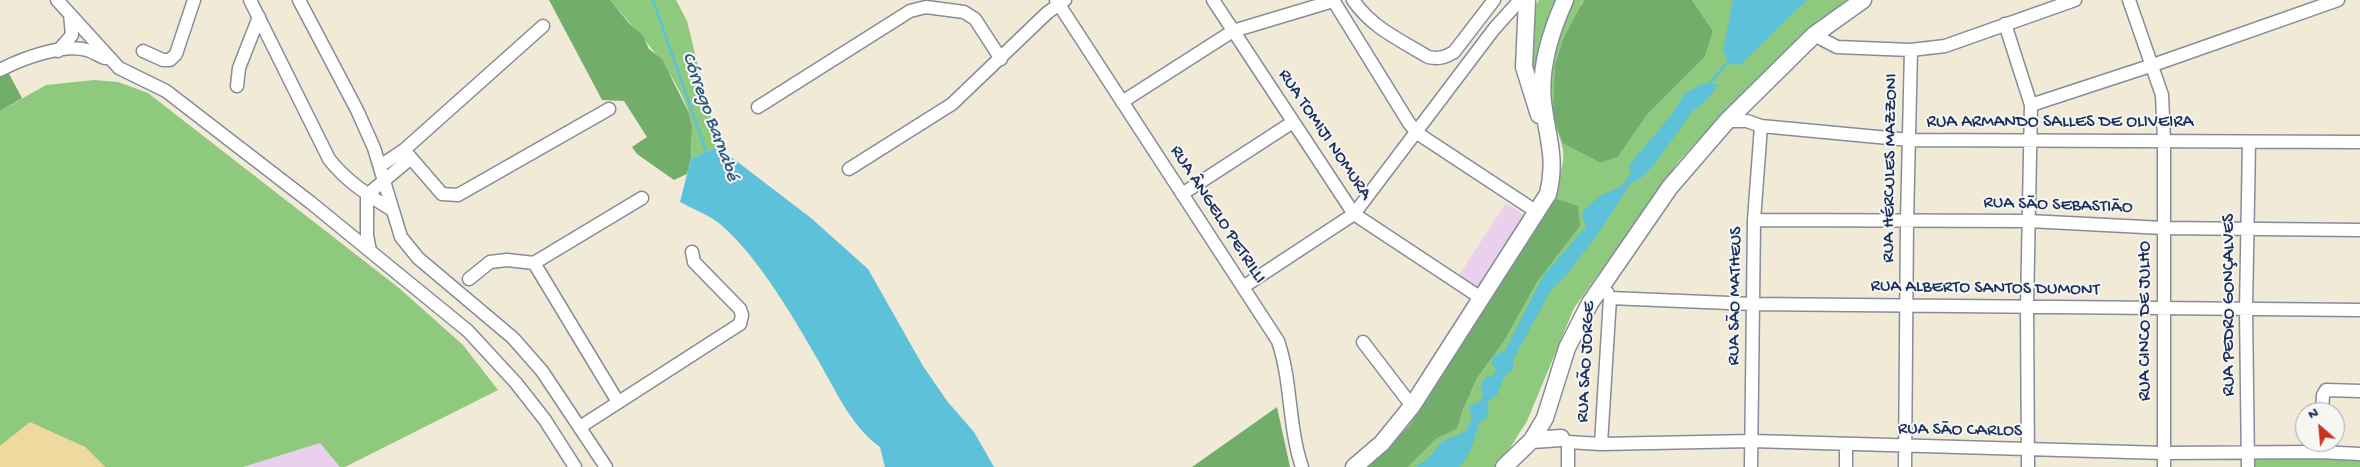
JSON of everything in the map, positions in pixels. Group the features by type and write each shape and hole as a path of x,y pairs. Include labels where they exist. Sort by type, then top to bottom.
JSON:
{"main road":[{"path":"1527,0 1524,68 1533,100 1550,140"},
{"path":"1354,467 1382,443 1412,406 1548,194 1552,179 1553,160 1543,101 1544,74 1549,44 1565,0"},
{"path":"1504,467 1532,440 1544,418 1567,348 1603,283 1670,187 1727,121 1814,34 1863,0"},
{"path":"1544,418 1565,440"},
{"path":"1532,440 1565,440"}],"street":[{"path":"57,0 115,64"},
{"path":"143,51 163,60 170,60 176,54 194,0"},
{"path":"250,0 329,159 341,175 366,195 392,210"},
{"path":"298,0 357,110 380,166 401,237 418,258 513,338 542,371 606,467"},
{"name":"RUA TOMIJI NOMURA","path":"1213,0 1354,214 1481,298"},
{"path":"1353,0 1362,14 1374,26 1428,57 1438,58 1446,57 1454,52 1493,1"},
{"path":"1243,287 1354,214 1418,132 1494,29 1520,0"},
{"path":"1814,34 1837,47 1911,50 1945,46 2075,0"},
{"name":"RUA CINCO DE JULHO","path":"2129,0 2162,95 2165,308 2164,467"},
{"path":"2031,105 2153,65 2338,0"},
{"path":"849,169 952,104 1060,1"},
{"name":"RUA ÂNGELO PETRILLI","path":"1060,1 1122,102 1278,341 1284,358 1295,447 1302,467"},
{"path":"1122,102 1233,31 1333,1 1410,124 1418,132 1537,212"},
{"path":"758,107 910,12 926,7 964,12 975,19 1001,59"},
{"path":"58,51 72,35 70,14"},
{"path":"237,86 240,68 259,17"},
{"path":"2005,24 2031,105 2026,306 2028,467"},
{"path":"370,251 367,235 366,195 543,26"},
{"path":"0,70 28,58 58,51 85,50 166,91 468,330 516,383 544,420 574,467"},
{"name":"RUA HÉRCULES MAZZONI","path":"1905,467 1907,221 1911,50"},
{"path":"408,154 442,194 458,195 610,109"},
{"name":"RUA ARMANDO SALLES DE OLIVEIRA","path":"1727,121 1747,121 1761,126 1910,140 2360,142"},
{"path":"1182,194 1293,122"},
{"name":"RUA SÃO MATHEUS","path":"1751,467 1754,220 1761,126"},
{"name":"RUA PEDRO GONÇALVES","path":"2248,467 2246,309 2249,142"},
{"path":"380,166 408,154"},
{"path":"469,279 490,262 507,260 534,263 642,198"},
{"name":"RUA SÃO SEBASTIÃO","path":"1754,220 2029,221 2163,228 2360,230"},
{"path":"580,427 740,324 742,315 740,309 694,262 692,252"},
{"path":"534,263 618,402"},
{"name":"RUA SÃO JORGE","path":"1601,444 1610,298 1603,283"},
{"name":"RUA ALBERTO SANTOS DUMONT","path":"1610,298 1753,304 2360,310"},
{"path":"1363,342 1412,406"},
{"path":"2323,402 2323,394 2326,390 2360,391"},
{"path":"1565,440 1568,467"},
{"name":"RUA SÃO CARLOS","path":"1565,440 1601,444 1752,442 2164,453 2248,454 2295,449"},
{"path":"1846,445 1846,467"},
{"name":"RUA SÃO CARLOS","path":"2345,451 2360,454"}],"shaded area":[{"path":"1506,203 1526,216 1479,288 1459,275"},
{"path":"320,443 340,467 243,467"}],"green space":[{"path":"549,0 610,0 629,23 643,36 649,49 662,59 689,113 692,127 691,159 687,174 674,180 637,154 632,147 647,137 624,101 602,100"},
{"path":"610,0 676,0 687,21 718,147 691,159 691,124 683,97 655,53"},
{"path":"1539,0 1560,0 1537,97 1529,72 1534,8"},
{"path":"1574,0 1584,0 1581,4 1583,152 1601,163 1618,157 1647,115 1705,57 1713,31 1692,0 1848,0 1804,34 1725,112 1679,161 1574,308 1527,421 1496,467 1408,467 1436,439 1457,429 1477,378 1503,343 1539,279 1470,334 1410,425 1369,467 1364,467 1554,195 1561,172 1563,155 1562,145 1552,114 1550,81 1563,25"},
{"path":"1584,0 1692,0 1713,31 1705,57 1647,115 1618,157 1601,163 1563,143 1553,117 1555,65 1564,37"},
{"path":"8,72 22,98 0,111 0,77"},
{"path":"94,80 118,82 148,93 399,288 463,345 498,390 345,467 340,467 320,443 243,467 105,467 85,447 30,423 0,446 0,111 46,85"},
{"path":"1556,199 1578,206 1580,226 1539,279 1503,343 1477,378 1457,429 1436,439 1408,467 1369,467 1410,425"},
{"path":"1277,407 1290,467 1192,467"},
{"path":"2252,456 2360,459 2360,467 2251,467"}],"sand":[{"path":"30,422 85,447 105,467 0,467 0,446"}],"water":[{"path":"1733,0 1807,0 1740,65 1731,64 1723,51"},
{"path":"1702,84 1718,84 1707,100 1691,113 1655,164 1641,178 1630,184 1599,233 1567,274 1551,290 1513,360 1513,370 1506,374 1497,395 1487,402 1489,410 1487,418 1480,421 1471,449 1460,467 1416,467 1429,458 1441,442 1466,431 1472,419 1469,407 1481,400 1484,393 1481,389 1483,381 1494,375 1496,369 1492,363 1494,355 1505,351 1543,276 1586,227 1582,216 1583,211 1600,196 1622,186 1631,173 1629,165 1672,114 1684,94"},
{"path":"718,147 811,218 868,269 923,366 947,401 974,432 994,467 885,467 880,447 854,421 789,311 763,272 735,238 720,224 680,202 691,159"}],"waterway":[{"name":"Córrego Barnabé","path":"653,0 707,154"},
{"path":"1708,86 1730,59"}]}
